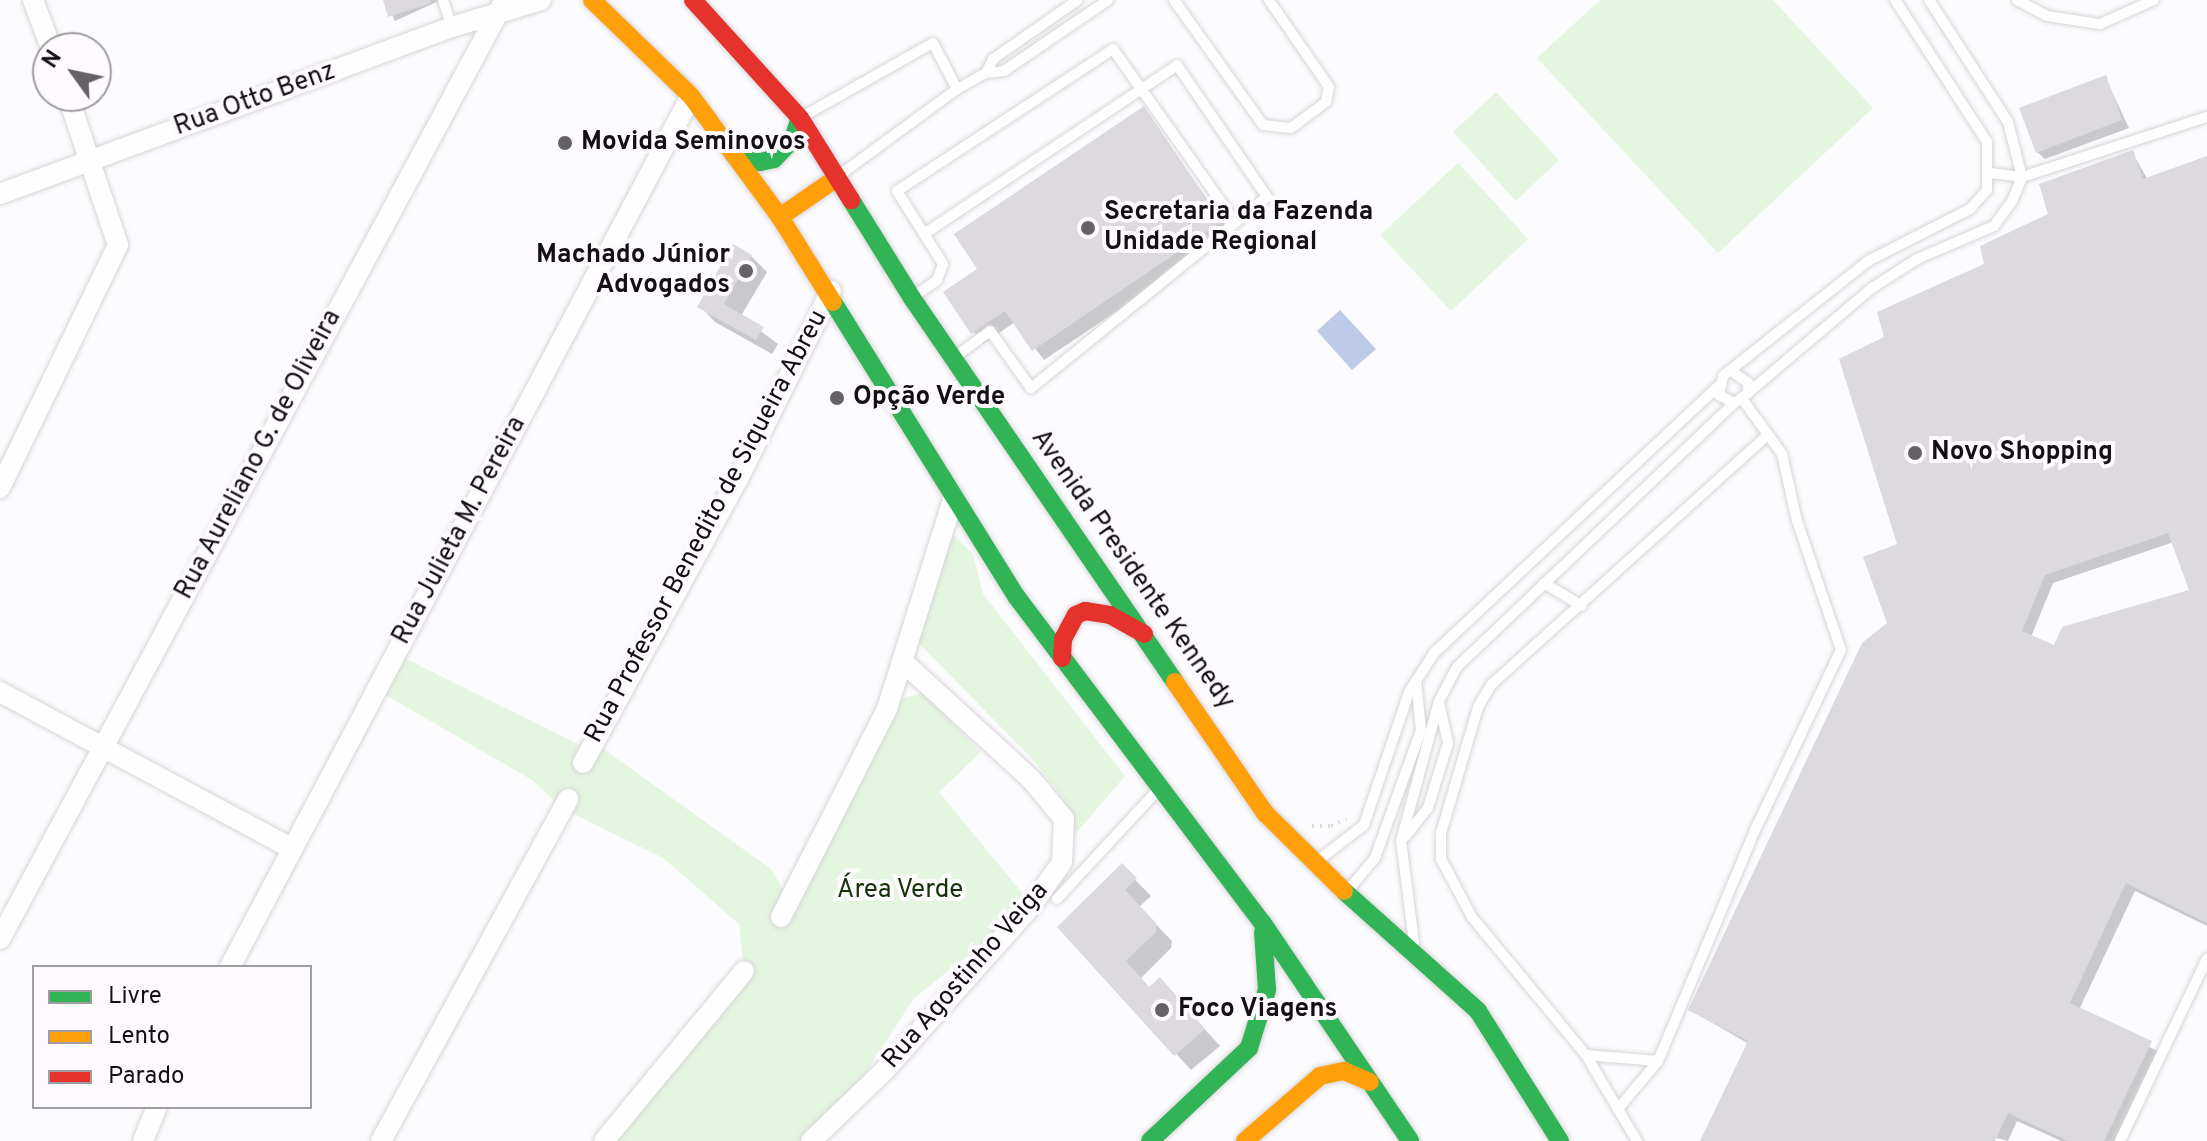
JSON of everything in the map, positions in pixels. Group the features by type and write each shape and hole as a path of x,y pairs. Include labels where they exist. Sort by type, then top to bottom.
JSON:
{"main road":[{"path":"592,0 691,96 780,217 831,291 1016,596 1262,922 1410,1141"},
{"name":"Avenida Presidente Kennedy","path":"693,0 800,118 912,298 1149,637 1265,813 1314,864 1478,1011 1560,1141"},
{"path":"734,155 760,162 774,159 793,139 800,118"},
{"path":"780,217 838,177"},
{"path":"1062,658 1063,639 1085,611 1110,615 1149,637"},
{"path":"1150,1141 1249,1048 1269,970 1262,922"},
{"path":"1245,1141 1320,1076 1344,1071 1370,1082"}],"street":[{"path":"33,0 45,32"},
{"path":"499,7 541,0"},
{"name":"Rua Otto Benz","path":"0,194 499,7"},
{"name":"Rua Aureliano G. de Oliveira","path":"0,939 499,7"},
{"name":"Rua Julieta M. Pereira","path":"231,965 691,96"},
{"path":"0,488 118,245 74,112"},
{"name":"Rua Professor Benedito de Siqueira Abreu","path":"583,763 738,479 831,291"},
{"path":"781,917 887,709 954,497"},
{"name":"Rua Agostinho Veiga","path":"811,1141 885,1070 1032,905 1062,862 1064,819 1031,779 902,661"},
{"path":"0,692 293,849"},
{"path":"381,1141 568,799"},
{"path":"604,1141 744,971"},
{"path":"143,1141 156,1109"}],"lane":[{"path":"443,0 452,27"},
{"path":"986,73 993,59 1078,0"},
{"path":"838,177 957,89 986,73 1004,71 1108,0"},
{"path":"1174,0 1263,125 1291,128 1326,102 1329,87 1269,0"},
{"path":"1314,864 1348,842 1364,825 1392,735 1416,681 1434,653 1733,372 1868,261 1970,209 1987,190 1990,173 1987,142 1895,0"},
{"path":"1415,952 1401,841 1439,701 1457,667 1742,399 1872,288 1917,259 1994,226 2022,177 2008,122 1929,0"},
{"path":"2017,0 2047,16 2100,24 2154,0"},
{"path":"800,118 933,43 957,89"},
{"path":"912,298 937,280 943,264 897,191 1113,49 1235,222"},
{"path":"924,234 1177,65 1267,197 1031,388 990,331 953,359"},
{"path":"1990,173 2022,177 2207,117"},
{"path":"1733,372 1748,383 1742,399"},
{"path":"1618,1109 1658,1061 1757,826 1841,650 1797,521 1782,454 1742,399 1719,395 1718,386"},
{"path":"1637,1141 1586,1055 1472,917 1452,883 1440,846 1478,707 1509,666 1582,606 1688,501 1766,436"},
{"path":"1544,583 1582,606"},
{"path":"1347,892 1375,858 1421,730 1416,681"},
{"path":"1401,841 1428,808 1448,743 1439,701"},
{"path":"1057,899 1160,788"},
{"path":"2120,1141 2207,959"},
{"path":"1586,1055 1658,1061"}],"path":[{"path":"1303,823 1331,826 1349,817 1359,803 1371,807"}],"green space":[{"path":"1600,0 1773,0 1873,108 1718,253 1537,58"},
{"path":"1496,92 1559,160 1516,201 1453,132"},
{"path":"1458,163 1528,239 1451,311 1380,235"},
{"path":"955,536 973,554 983,594 1125,776 1071,839 1071,820 1062,797 1036,763 911,635 939,543"},
{"name":"Área Verde","path":"396,654 590,750 602,748 771,869 792,905 892,701 923,693 981,752 939,792 1032,905 914,998 841,1111 803,1141 603,1141 744,971 739,924 663,858 562,808 532,780 377,690"}],"water":[{"path":"1340,310 1376,349 1352,370 1317,331"}],"building":[{"path":"383,0 430,0 431,3 388,17"},
{"path":"2106,75 2122,120 2036,153 2019,108"},
{"name":"Secretaria da Fazenda Unidade Regional","path":"1144,106 1222,222 1032,351 1005,311 971,334 943,292 977,269 954,234"},
{"path":"2133,150 2143,179 2207,156 2207,923 2126,883 2070,1003 2152,1041 2104,1141 2068,1141 2008,1113 1995,1141 1700,1141 1748,1041 1688,1010 1862,643 1887,623 1863,557 1897,544 1839,359 1884,337 1877,312 1984,264 1980,246 2048,214 2039,184","holes":["2168,533 2189,590 2062,627 2054,645 2022,631 2045,575"]},
{"path":"733,244 752,255 724,304 764,327 756,340 697,307"},
{"path":"1122,863 1137,878 1125,890 1156,923 1156,932 1126,961 1149,987 1160,977 1205,1029 1174,1056 1057,927"}],"traffic: fast":[{"path":"734,155 760,162 774,159 793,139 800,118"},
{"path":"851,200 912,298 1175,682"},
{"path":"833,302 1016,596 1262,922 1410,1141"},
{"path":"1344,891 1478,1011 1560,1141"},
{"path":"1150,1141 1249,1048 1267,990 1263,932"}],"traffic: slow":[{"path":"592,0 691,96 780,217 833,302"},
{"path":"780,217 838,177"},
{"path":"1175,682 1265,813 1344,891"},
{"path":"1245,1141 1320,1076 1344,1071 1370,1082"}],"traffic: jam":[{"path":"693,0 800,118 851,200"},
{"path":"1062,658 1063,639 1076,615 1085,611 1110,615 1144,634"}],"place":[{"name":"Movida Seminovos","path":"565,143"},
{"name":"Secretaria da Fazenda Unidade Regional","path":"1088,228"},
{"name":"Machado Júnior Advogados","path":"746,271"},
{"name":"Opção Verde","path":"837,398"},
{"name":"Novo Shopping","path":"1915,453"},
{"name":"Foco Viagens","path":"1162,1010"}]}
